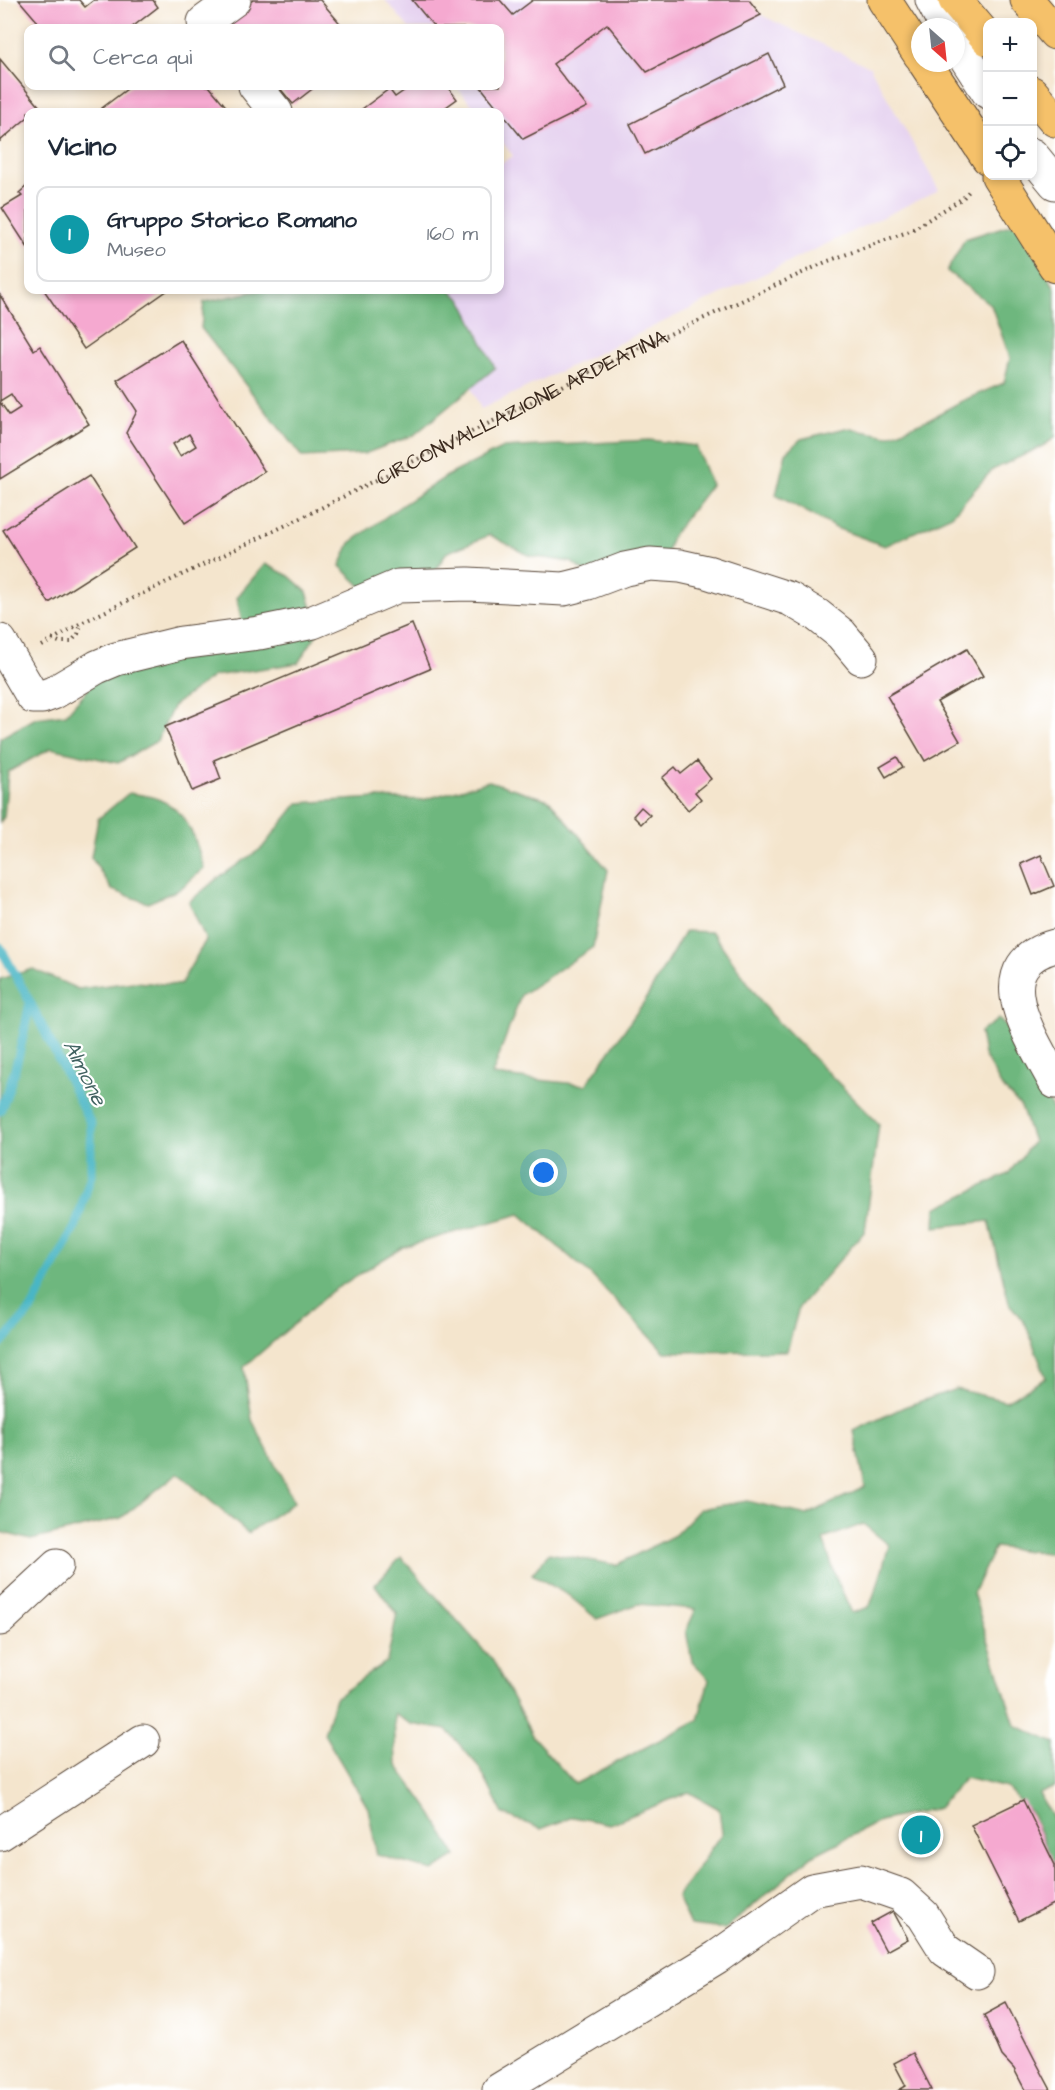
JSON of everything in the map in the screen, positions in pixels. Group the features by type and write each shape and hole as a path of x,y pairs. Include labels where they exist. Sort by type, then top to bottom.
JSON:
{"main road":[{"path":"884,0 911,41"},
{"path":"956,0 983,34"},
{"path":"1027,0 1055,33"},
{"path":"930,72 983,166"},
{"path":"1037,99 1055,120"},
{"path":"992,180 1055,266"}],"street":[{"path":"200,17 234,0"},
{"path":"932,0 941,18"},
{"path":"965,58 983,86"},
{"path":"258,90 273,108"},
{"path":"1037,161 1055,183"},
{"path":"0,641 33,697 42,697 53,693 97,666 116,659 181,643 259,633 313,622 398,586 468,584 564,589 626,569 650,564 680,566 707,572 790,599 817,615 841,634 861,658"},
{"path":"1055,946 1029,960 1018,975 1015,985 1020,1013 1055,1082"},
{"path":"0,1619 57,1566"},
{"path":"0,1834 143,1741"},
{"path":"499,2090 717,1957 812,1890 861,1881 900,1895 923,1915 945,1950 977,1972"}],"path":[{"name":"CIRCONVALLAZIONE ARDEATINA","path":"66,631 301,518 622,356 828,261 910,231 963,198 983,177"},
{"path":"51,639 71,642 78,634 81,623"}],"shaded area":[{"path":"385,0 749,0 761,15 870,67 939,190 481,409 427,294 504,294 504,162 513,156 504,144 504,108 475,108 459,90 504,90 504,24 406,24"}],"green space":[{"path":"1016,223 1055,288 1055,438 992,470 952,515 885,546 836,528 776,495 786,453 801,439 846,428 888,436 1004,383 1010,358 991,305 947,271 965,239"},
{"path":"242,294 454,294 461,299 495,368 414,435 364,454 302,457 201,328 204,302"},
{"path":"649,440 696,446 711,485 672,536 661,571 605,586 571,562 530,556 490,535 446,553 434,573 368,593 340,566 350,543 402,505 447,476 503,448"},
{"path":"265,564 289,576 307,592 319,631 298,663 214,676 174,705 157,741 118,763 51,748 8,772 4,817 0,822 0,738 36,718 66,714 112,662 243,630 237,597"},
{"path":"489,781 549,800 608,870 593,947 521,995 492,1075 586,1085 644,1002 685,931 712,932 770,1014 879,1124 865,1231 799,1307 787,1351 665,1352 590,1274 520,1214 403,1247 332,1291 244,1367 252,1420 294,1502 248,1533 178,1473 121,1518 31,1540 0,1532 0,979 33,969 78,989 133,982 180,985 206,940 189,902 218,878 262,848 298,803 377,798 423,800"},
{"path":"129,793 155,798 169,804 184,818 204,868 180,889 148,903 112,890 91,857 98,819"},
{"path":"999,1019 1015,1037 1055,1114 1055,1554 995,1547 973,1593 1015,1725 1055,1743 1055,1787 1039,1794 1055,1821 1055,1868 1032,1814 1007,1788 965,1778 938,1808 880,1821 812,1856 725,1929 690,1925 677,1897 722,1833 719,1809 689,1792 610,1824 573,1817 541,1829 503,1814 479,1767 447,1730 411,1724 394,1714 396,1764 432,1814 456,1856 433,1871 377,1855 368,1808 324,1734 335,1698 387,1661 397,1614 375,1585 401,1557 493,1661 533,1737 575,1784 698,1720 709,1680 692,1661 686,1631 696,1609 638,1604 597,1619 568,1595 532,1574 549,1553 616,1565 675,1535 700,1509 747,1501 807,1515 865,1487 854,1431 904,1407 956,1389 1006,1401 1046,1378 1026,1325 1009,1303 989,1221 935,1227 936,1208 1008,1174 1033,1142 1021,1107 1002,1087 984,1055 980,1032","holes":["863,1524 889,1545 869,1607 852,1613 837,1580 823,1539"]}],"building":[{"path":"19,0 79,0 85,7 94,0 153,0 158,7 136,24 40,24"},
{"path":"253,0 320,0 341,24 228,24 226,22"},
{"path":"412,0 500,0 513,15 533,0 749,0 761,15 647,72 607,24 553,64 587,107 523,139 504,116 504,108 498,108 483,90 504,90 504,24 432,24"},
{"path":"769,54 783,84 645,154 630,124"},
{"path":"0,59 40,107 24,108 24,120 0,141"},
{"path":"126,90 212,90 227,108 102,108"},
{"path":"281,90 311,90 293,104"},
{"path":"388,90 395,97 405,90 450,90 457,99 445,108 363,108"},
{"path":"24,189 24,242 2,208 22,196 19,193"},
{"path":"47,294 162,294 84,349"},
{"path":"0,295 34,350 40,346 89,424 0,479 0,402 9,415 20,408 11,394 0,401"},
{"path":"181,340 265,472 185,523 126,433 137,411 117,380","holes":["189,434 196,446 180,456 173,444"]},
{"path":"89,476 135,548 49,603 3,530"},
{"path":"412,624 430,669 214,760 221,779 192,791 165,727"},
{"path":"967,649 983,676 937,702 960,741 925,761 887,696"},
{"path":"897,757 903,767 886,777 880,767"},
{"path":"697,761 711,779 695,792 701,799 688,810 662,778 675,767 681,774"},
{"path":"641,807 650,815 641,824 633,816"},
{"path":"1041,855 1054,886 1033,895 1021,864"},
{"path":"1023,1800 1055,1865 1055,1903 1019,1921 971,1825"},
{"path":"893,1911 908,1939 886,1951 871,1923"},
{"path":"1006,2003 1051,2090 1025,2090 1014,2069 1002,2056 984,2015"},
{"path":"913,2053 932,2090 899,2090 906,2086 894,2063"}],"waterway":[{"name":"Almone","path":"0,947 91,1124 91,1175 76,1225 31,1310 0,1345"},
{"path":"0,1111 14,1071 30,1002"}],"place":[{"name":"Gruppo Storico Romano","path":"921,1835"}]}
